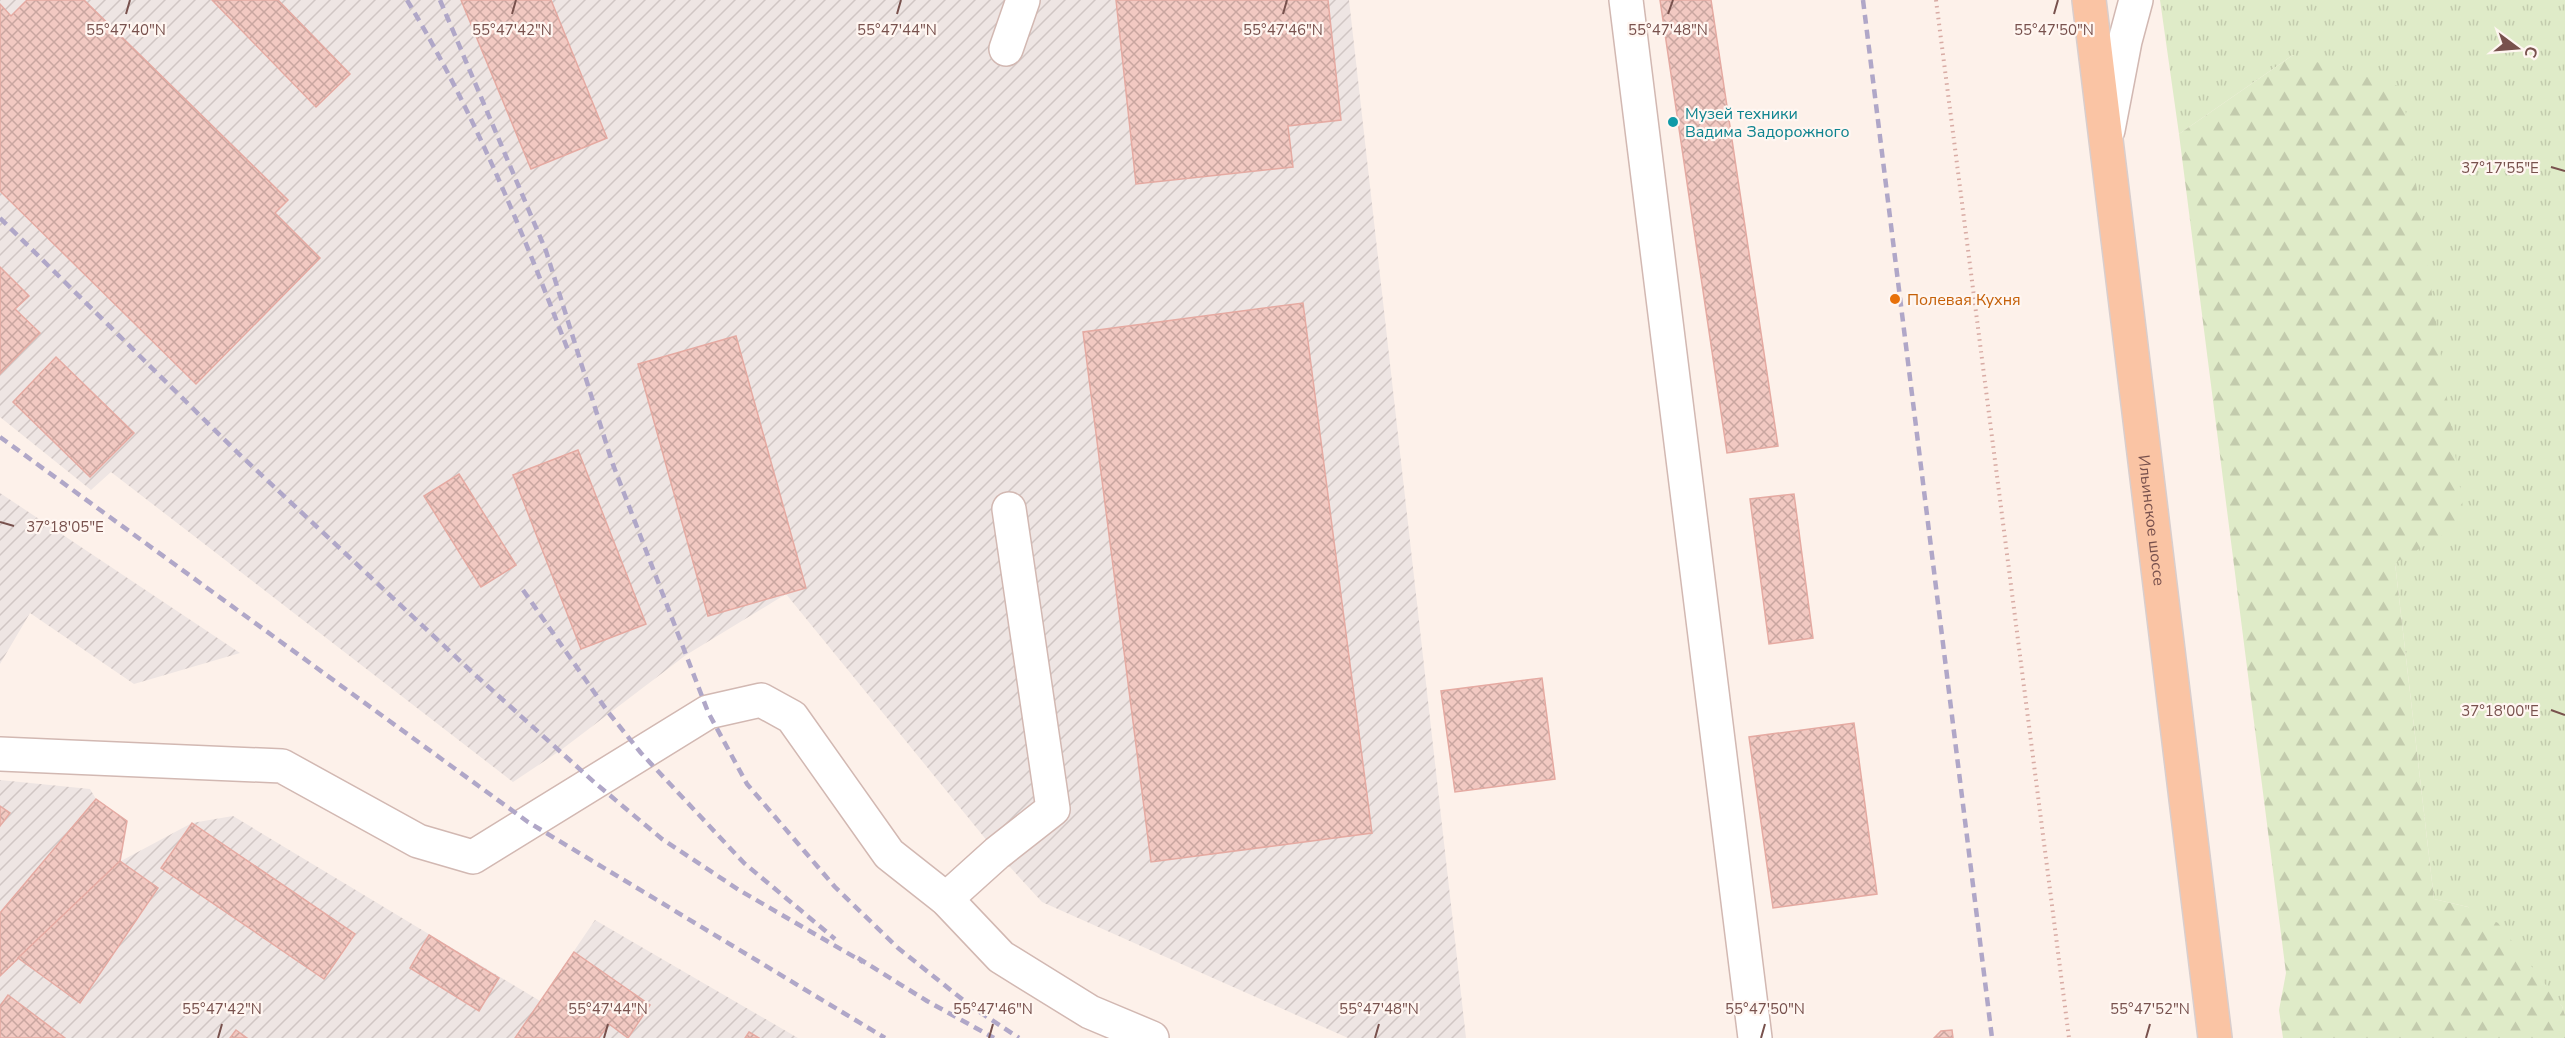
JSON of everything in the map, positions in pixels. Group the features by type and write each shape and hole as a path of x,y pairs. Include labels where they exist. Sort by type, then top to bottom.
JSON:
{"main road":[{"name":"Ильинское шоссе","path":"2090,0 2215,1038"}],"lane":[{"path":"1006,49 1023,0"},
{"path":"1626,0 1755,1038"},
{"path":"2106,141 2125,41 2136,0"},
{"path":"946,899 997,853 1053,809 1009,509"},
{"path":"0,754 282,766 418,841 473,857 708,712 761,700 792,717 889,854 946,899 1001,957 1090,1012 1152,1038"}],"path":[{"path":"1936,0 2069,1038"}],"shaded area":[{"path":"0,0 1349,0 1466,1038 1348,1038 1042,902 997,853 786,594 686,655 561,750 513,782 111,472 91,490 0,417"},
{"path":"0,493 240,653 134,684 30,613 0,664"},
{"path":"0,780 90,789 96,799 127,821 121,861 192,823 233,816 540,1001 595,920 798,1038 0,1038"}],"green space":[{"path":"2160,0 2565,0 2565,1015 2562,1006 2468,907 2434,899 2395,563 2293,55 2179,134"},
{"path":"2293,55 2402,87 2465,522 2395,563 2434,899 2468,907 2498,923 2562,1006 2565,1015 2565,1038 2283,1038 2279,1010 2286,973 2179,134"}],"building":[{"path":"27,0 84,0 288,200 275,213 320,258 196,384 0,191 0,4 11,16"},
{"path":"212,0 278,0 350,74 316,107"},
{"path":"461,0 551,0 607,138 531,169"},
{"path":"1116,0 1328,0 1341,120 1288,126 1293,167 1136,184"},
{"path":"1660,0 1711,0 1778,446 1727,453"},
{"path":"0,267 29,296 15,309 40,333 0,374"},
{"path":"1303,303 1372,833 1151,862 1083,332"},
{"path":"736,336 806,588 708,616 638,364"},
{"path":"56,357 134,433 90,477 13,402"},
{"path":"578,450 646,624 581,649 513,475"},
{"path":"459,474 516,565 481,587 424,496"},
{"path":"1794,494 1813,638 1769,644 1750,499"},
{"path":"1542,678 1555,779 1455,792 1441,691"},
{"path":"1854,723 1877,894 1773,908 1749,737"},
{"path":"96,799 127,821 120,861 0,976 0,913"},
{"path":"0,806 10,813 0,826"},
{"path":"192,823 355,934 324,979 161,868"},
{"path":"120,861 158,888 80,1003 18,958"},
{"path":"429,935 499,978 479,1011 410,968"},
{"path":"574,952 650,1005 628,1038 609,1024 599,1038 515,1038"},
{"path":"8,995 65,1038 0,1038 0,1006"},
{"path":"236,1030 247,1038 230,1038"},
{"path":"1952,1030 1953,1038 1934,1038 1941,1031"},
{"path":"749,1032 759,1038 745,1038"}],"railway":[{"path":"407,0 476,129 534,263 569,353"},
{"path":"440,0 546,251 612,462 708,712 747,784 835,887 898,948 972,1007 1019,1038"},
{"path":"1863,0 1992,1038"},
{"path":"0,218 239,454 472,672 594,782 662,839 739,890 863,962"},
{"path":"0,437 528,822 885,1038"},
{"path":"523,590 608,712 641,753 744,863 835,939"},
{"path":"858,958 927,1001 994,1038"}],"place":[{"name":"Музей техники Вадима Задорожного","path":"1673,122"},
{"name":"Полевая Кухня","path":"1895,299"}]}
